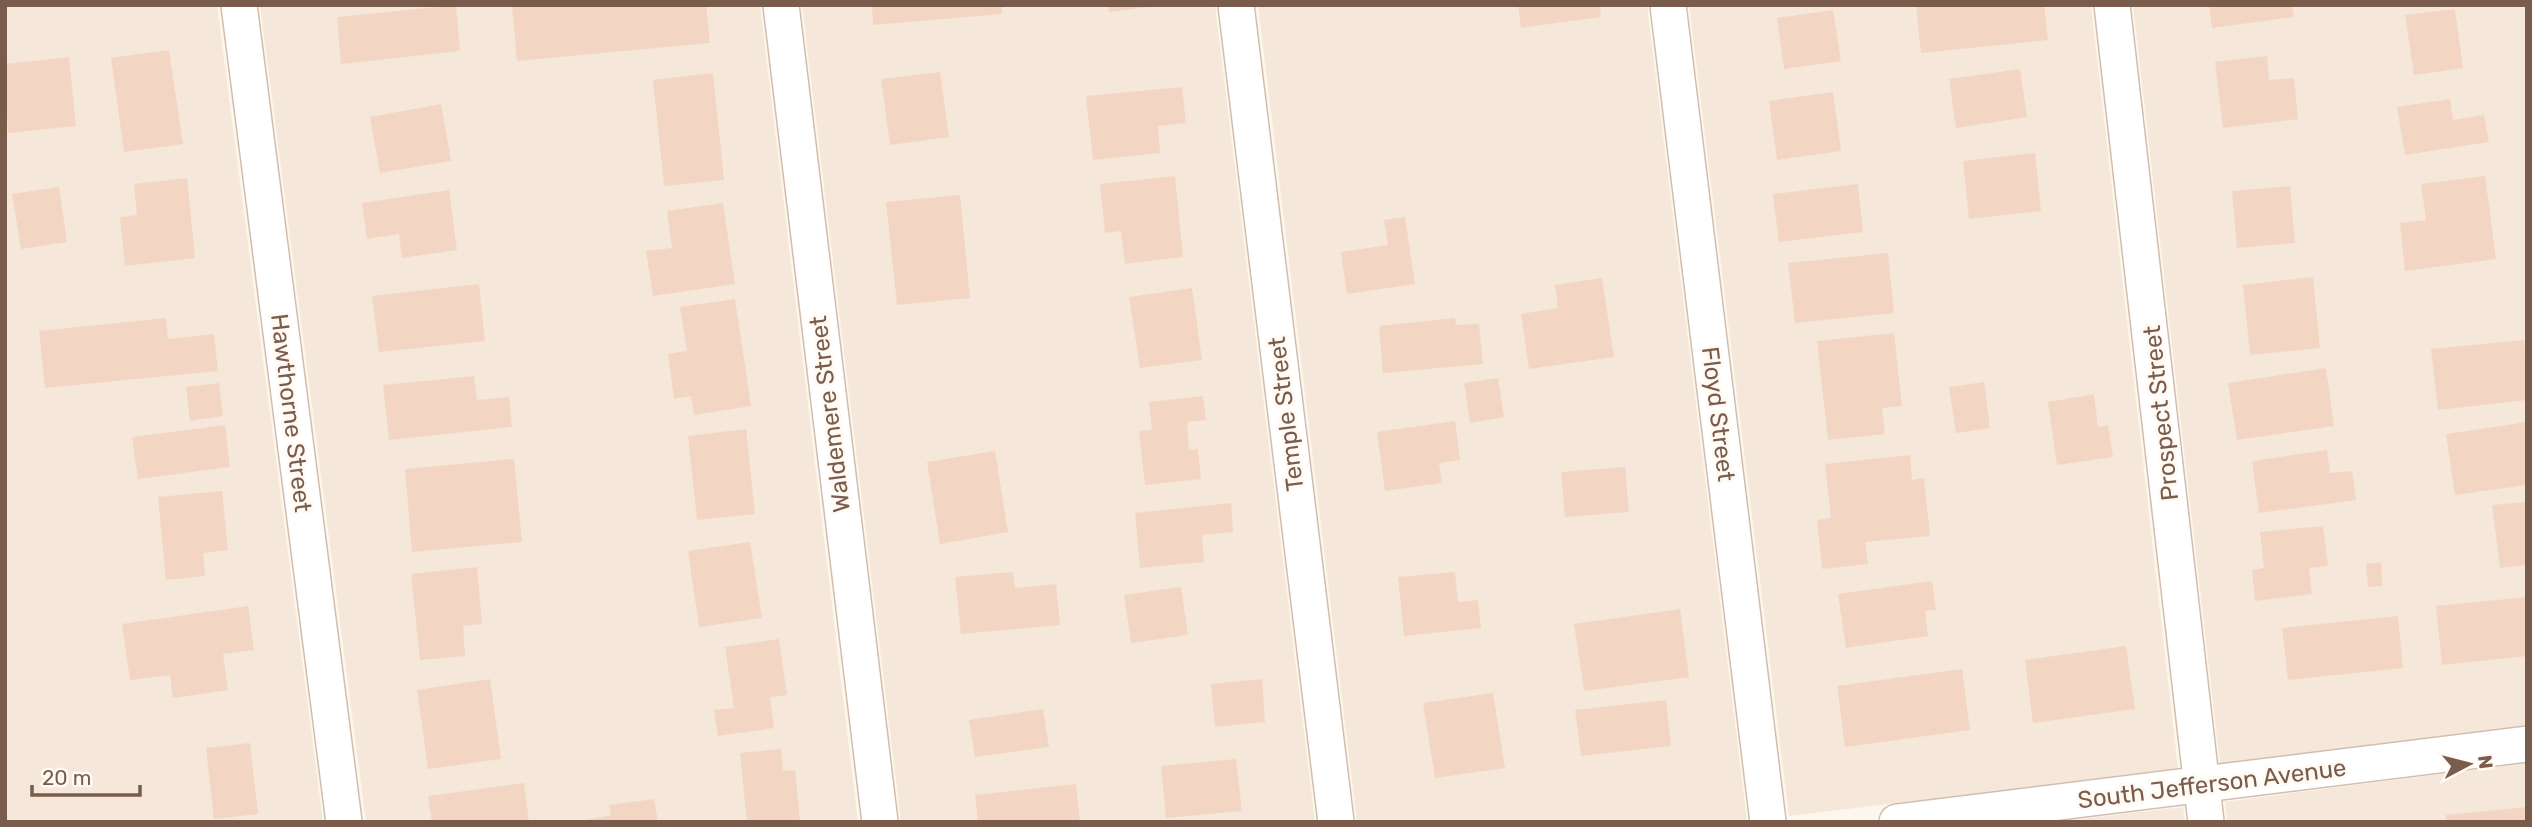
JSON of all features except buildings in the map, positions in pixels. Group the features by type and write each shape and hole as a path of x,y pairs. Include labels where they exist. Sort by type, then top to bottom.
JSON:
{"street":[{"name":"Hawthorne Street","path":"239,5 344,822"},
{"name":"Waldemere Street","path":"781,5 880,822"},
{"name":"Temple Street","path":"1236,5 1336,822"},
{"name":"Floyd Street","path":"1668,5 1769,822"},
{"name":"Prospect Street","path":"2112,5 2206,822"},
{"name":"South Jefferson Avenue","path":"1898,822 2527,744"}],"shaded area":[{"path":"5,5 217,5 323,822 5,822"},
{"path":"260,5 760,5 858,822 366,822"},
{"path":"802,5 1215,5 1315,822 901,822"},
{"path":"1258,5 1647,5 1747,821 1357,822"},
{"path":"1689,5 2091,5 2178,769 1789,816"},
{"path":"2133,5 2527,5 2527,725 2220,764"},
{"path":"2527,763 2527,822 2227,822 2225,802"},
{"path":"2183,807 2185,822 2057,822"}]}
